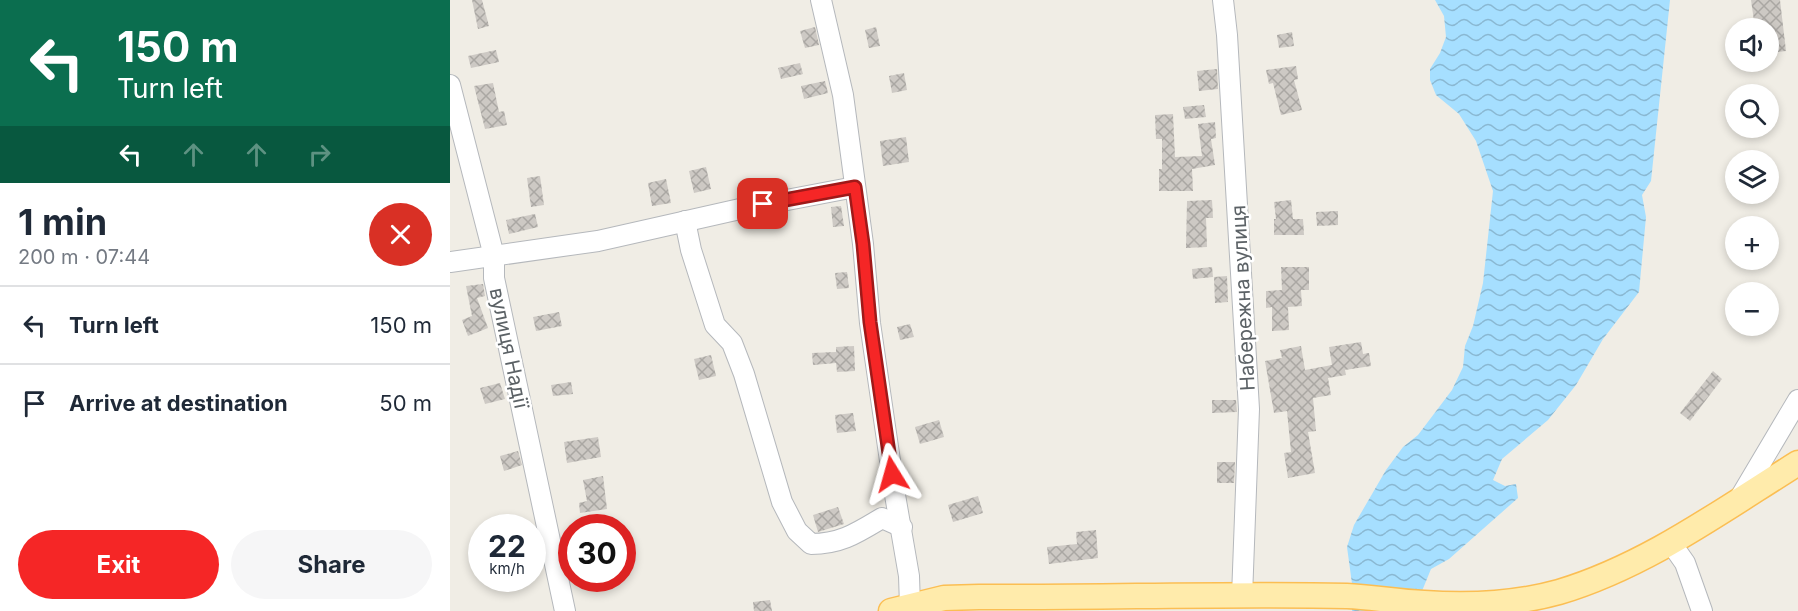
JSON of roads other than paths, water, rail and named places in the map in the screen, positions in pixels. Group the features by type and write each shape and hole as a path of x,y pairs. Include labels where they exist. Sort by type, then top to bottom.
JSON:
{"main road":[{"path":"900,608 956,598 1074,604 1242,597 1349,596 1424,603 1475,604 1516,600 1557,592 1618,570 1671,543 1798,463"}],"street":[{"path":"821,0 843,94 863,244 870,322 909,576 900,608"},
{"name":"Набережна вулиця","path":"1223,0 1228,47 1249,409 1242,597"},
{"name":"вулиця Надії","path":"450,85 494,256 494,278 565,611"},
{"path":"450,262 598,241 855,187"},
{"path":"685,221 691,249 715,325 732,343 744,374 782,502 797,531 812,544 831,544 859,532 882,518 902,527"},
{"path":"1738,501 1798,400"},
{"path":"1671,543 1685,563 1702,611"}],"water":[{"path":"1435,0 1670,0 1651,181 1642,195 1646,217 1639,292 1603,339 1576,385 1548,420 1502,459 1493,480 1505,486 1516,484 1518,498 1449,559 1431,569 1422,591 1423,611 1352,611 1353,591 1347,547 1354,525 1386,470 1403,447 1418,435 1452,390 1463,367 1465,346 1473,326 1483,283 1493,191 1476,141 1459,114 1436,95 1430,80 1430,69 1446,37 1444,16"}]}
